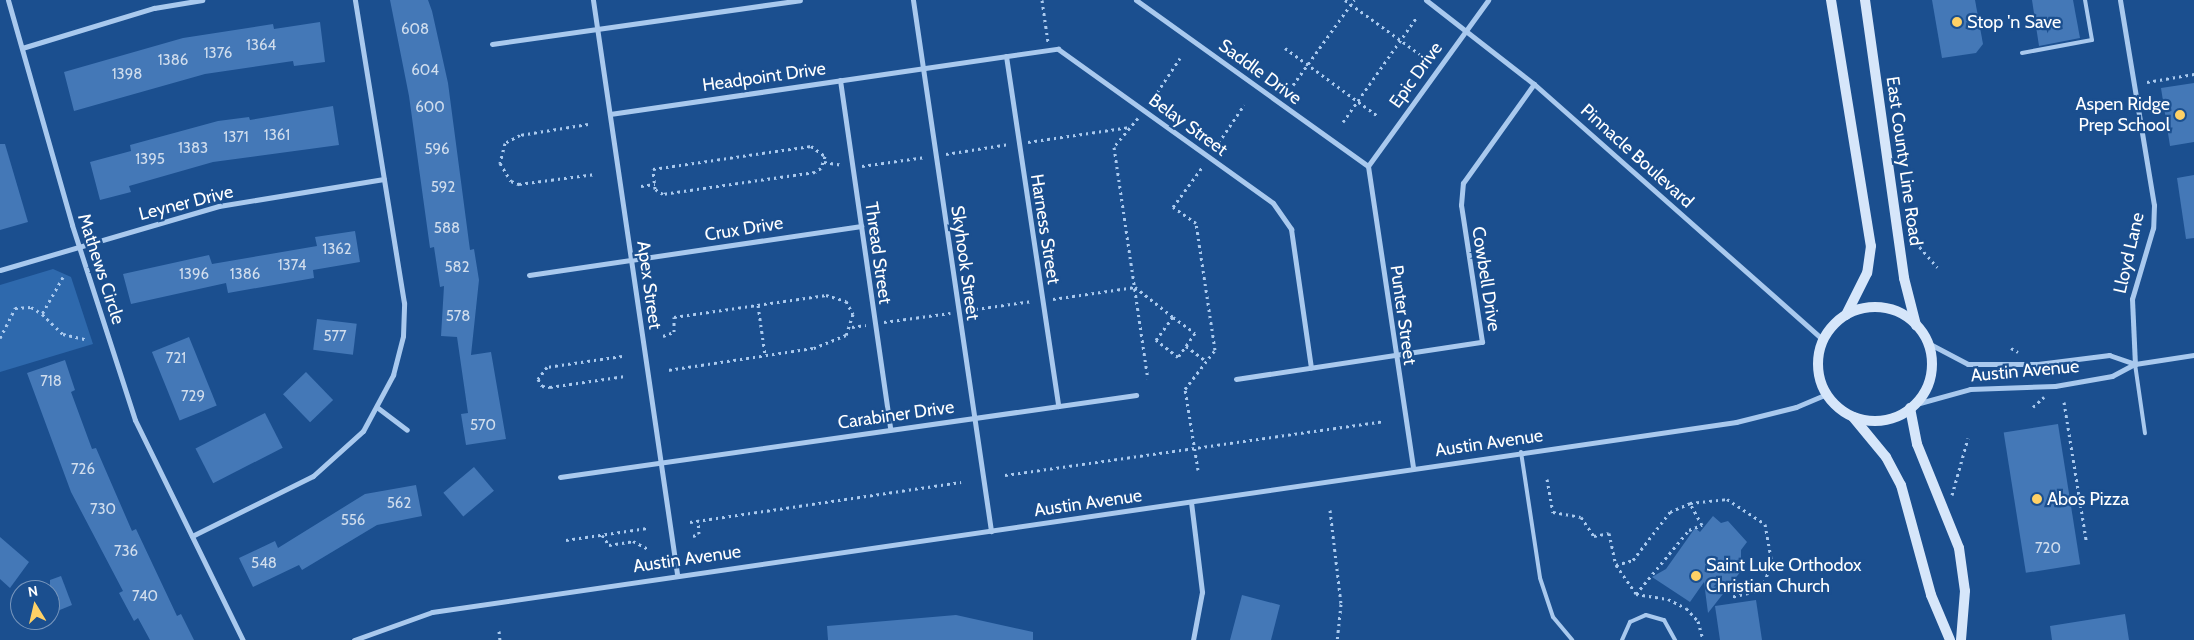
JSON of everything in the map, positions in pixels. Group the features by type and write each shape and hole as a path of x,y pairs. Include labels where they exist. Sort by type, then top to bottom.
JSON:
{"main road":[{"path":"1831,0 1871,246 1867,273 1846,315 1823,340 1819,368 1827,394 1852,416 1886,457 1901,486 1931,595 1950,640"},
{"name":"East County Line Road","path":"1865,0 1897,226 1916,325"},
{"path":"1846,315 1877,307 1899,312 1916,325 1928,343 1931,376 1913,406 1886,420 1852,416"},
{"path":"1913,406 1917,444 1959,548 1965,591 1961,640"}],"street":[{"name":"Mathews Circle","path":"8,0 79,246 135,420 243,640"},
{"path":"22,48 154,8 202,0"},
{"path":"192,536 313,476 363,431 378,408 403,336 404,304 355,0"},
{"name":"Apex Street","path":"593,0 677,574"},
{"path":"492,44 800,0"},
{"name":"Skyhook Street","path":"912,0 990,531"},
{"name":"Saddle Drive","path":"1136,0 1368,166"},
{"name":"Pinnacle Boulevard","path":"1426,0 1534,84 1823,340"},
{"name":"Epic Drive","path":"1368,166 1488,0"},
{"name":"Lloyd Lane","path":"2120,0 2154,206 2132,298 2135,364"},
{"name":"Belay Street","path":"922,68 1058,49 1272,203 1291,229 1311,368"},
{"name":"Harness Street","path":"1006,56 1058,406"},
{"name":"Headpoint Drive","path":"610,114 922,68"},
{"name":"Thread Street","path":"840,80 890,429"},
{"name":"Cowbell Drive","path":"1236,379 1482,342 1460,205 1463,183 1534,84"},
{"name":"Punter Street","path":"1368,166 1413,468"},
{"name":"Leyner Drive","path":"0,270 219,206 384,179"},
{"name":"Crux Drive","path":"530,275 861,226"},
{"name":"Austin Avenue","path":"1928,343 1968,364 2038,364 2109,355 2135,364"},
{"name":"Austin Avenue","path":"1913,406 1970,388 2055,386 2112,376 2135,364 2194,355"},
{"name":"Austin Avenue","path":"354,640 432,612 677,574 990,531 1736,422 1796,407 1827,394"},
{"name":"Carabiner Drive","path":"560,477 1136,395"},
{"path":"378,408 407,430"},
{"path":"1191,502 1202,592 1194,640"}],"lane":[{"path":"2022,53 2092,40 2085,0"},
{"path":"2135,364 2145,433"},
{"path":"1522,452 1540,578 1553,616 1572,640"},
{"path":"1622,640 1630,622 1646,615 1664,620 1676,640"}],"path":[{"path":"1042,0 1049,50"},
{"path":"1345,0 1421,55"},
{"path":"1293,85 1354,0"},
{"path":"1343,122 1416,18"},
{"path":"1285,48 1378,116"},
{"path":"1148,379 1114,147 1144,111 1180,58"},
{"path":"2147,82 2194,74"},
{"path":"1198,470 1185,389 1215,350 1196,223 1173,207 1244,105"},
{"path":"588,124 520,134 505,143 500,163 511,181 519,184 595,174"},
{"path":"824,162 852,166 1132,127"},
{"path":"811,146 821,148 824,162 815,172 663,194 655,184 653,169 811,146"},
{"path":"641,186 655,184"},
{"path":"1897,226 1937,267"},
{"path":"42,314 63,276"},
{"path":"852,327 1135,287 1195,333 1178,357 1156,340 1173,317"},
{"path":"663,336 674,332 674,317 836,295 851,306 852,327 846,335 813,348 668,370"},
{"path":"758,305 765,355"},
{"path":"0,338 15,308 31,307 42,314 63,334 84,339"},
{"path":"1186,346 1206,361"},
{"path":"622,356 547,367 538,379 550,387 625,376"},
{"path":"2064,402 2086,540"},
{"path":"1005,475 1383,421"},
{"path":"1947,515 1968,438"},
{"path":"1547,479 1553,512 1581,517 1594,536 1609,533 1616,565 1636,594 1668,599 1686,608 1698,621 1703,640"},
{"path":"690,522 961,482"},
{"path":"1616,565 1633,560 1670,512 1690,503 1727,499 1765,524 1771,550 1769,576 1761,590 1730,597"},
{"path":"1636,594 1689,530 1702,525 1690,503"},
{"path":"1330,510 1341,604 1337,640"},
{"path":"692,536 699,534 698,520"},
{"path":"566,540 647,528"},
{"path":"602,535 609,545 633,541 650,550"},
{"path":"499,631 500,640"}],"shaded area":[{"path":"53,269 71,277 93,344 0,372 0,285"}],"building":[{"path":"390,0 428,0 432,11 448,83 470,250 474,249 479,280 471,355 491,352 506,439 466,445 461,414 468,413 457,337 441,336 444,286 440,287 434,247 430,248 409,96"},
{"name":"Stop 'n Save","path":"1932,0 1975,0 1983,44 1976,53 1942,58"},
{"path":"2032,0 2073,0 2080,38 2039,46"},
{"path":"320,22 325,62 294,66 293,61 205,74 74,111 64,72 183,38 273,24 274,29"},
{"name":"Aspen Ridge Prep School","path":"2194,83 2194,142 2170,146 2161,88"},
{"path":"333,106 339,145 213,162 129,186 131,192 100,200 90,162 131,151 130,145 218,121 249,117 250,120"},
{"path":"0,144 5,144 28,222 0,230"},
{"name":"Aspen Ridge Prep School","path":"2194,175 2194,238 2186,239 2177,178"},
{"path":"355,231 360,262 313,270 314,278 228,293 226,283 131,304 123,274 209,255 212,264 317,246 315,237"},
{"path":"317,319 357,324 353,355 313,350"},
{"path":"189,337 217,406 180,421 152,352"},
{"path":"65,360 75,390 71,392 92,449 96,448 132,531 136,529 177,616 181,614 194,640 150,640 138,618 134,621 119,593 123,591 71,492 27,373"},
{"path":"306,372 333,400 310,422 283,394"},
{"path":"265,413 283,448 213,483 196,448"},
{"path":"2058,424 2080,564 2026,573 2004,433"},
{"path":"474,467 494,491 463,516 443,493"},
{"path":"416,485 422,516 377,525 302,570 299,565 253,587 239,558 275,541 278,548 365,494"},
{"name":"Saint Luke Orthodox Christian Church","path":"1713,516 1721,523 1728,521 1747,542 1741,550 1741,571 1708,613 1704,582 1690,602 1652,577 1666,569 1695,528 1700,532"},
{"path":"0,537 29,562 16,580 10,580 10,588 0,579"},
{"path":"61,576 72,605 60,610 60,580 50,580"},
{"path":"1242,595 1280,605 1271,640 1230,640"},
{"path":"1756,600 1762,640 1720,640 1715,606"},
{"path":"2125,614 2129,640 2052,640 2050,626"},
{"path":"956,615 1033,632 1033,640 828,640 827,626"}],"place":[{"name":"Stop 'n Save","path":"1957,22"},
{"name":"Aspen Ridge Prep School","path":"2180,115"},
{"name":"Abos Pizza","path":"2037,499"},
{"name":"Saint Luke Orthodox Christian Church","path":"1696,576"}]}
